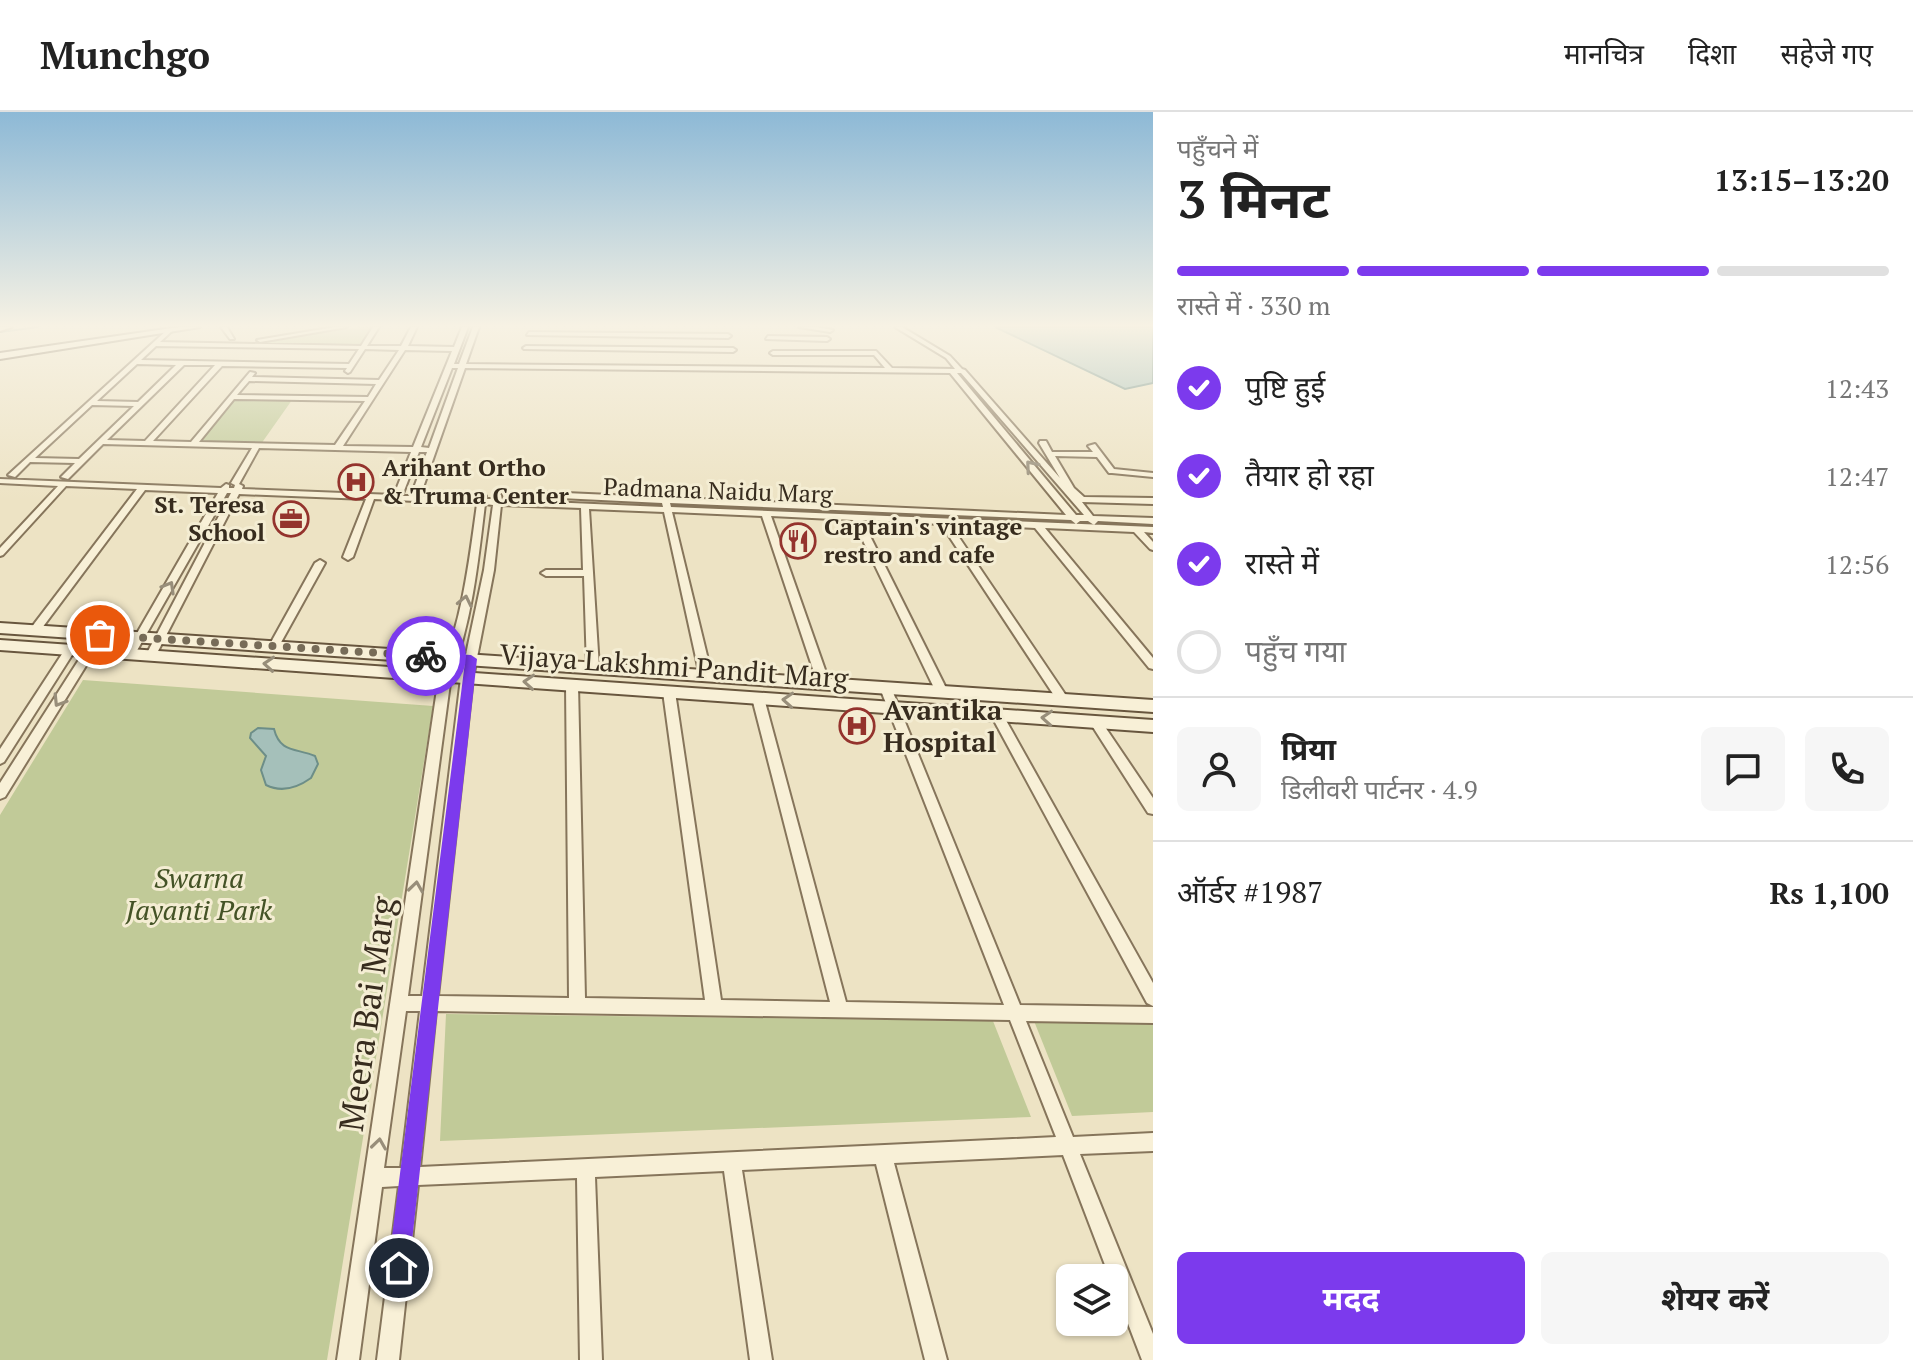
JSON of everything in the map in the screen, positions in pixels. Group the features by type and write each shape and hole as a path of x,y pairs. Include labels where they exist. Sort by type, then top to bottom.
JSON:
{"street":[{"path":"12,475 110,385"},
{"path":"0,553 81,461 159,385"},
{"path":"147,443 200,385"},
{"path":"192,445 242,385"},
{"path":"337,448 380,385"},
{"path":"399,494 442,385"},
{"path":"416,494 455,385"},
{"path":"969,385 1081,527"},
{"path":"970,385 1099,527"},
{"path":"232,397 371,399"},
{"path":"91,403 140,404"},
{"path":"101,442 432,450"},
{"path":"1043,443 1082,500 1153,501"},
{"path":"1092,446 1112,471 1153,475"},
{"path":"130,654 256,447"},
{"path":"1042,461 1100,455"},
{"path":"28,460 81,461"},
{"name":"Padmana Naidu Marg","path":"0,474 143,487 233,486 371,497 399,494"},
{"name":"Padmana Naidu Marg","path":"0,481 64,480 1073,517 1151,526"},
{"path":"151,655 233,486"},
{"path":"35,630 143,487"},
{"path":"348,557 371,497"},
{"name":"Meera Bai Marg","path":"348,1360 445,676 453,658 482,497"},
{"name":"Padmana Naidu Marg","path":"498,498 585,506 666,504 765,513 1136,529 1151,526"},
{"name":"Meera Bai Marg","path":"388,1360 467,678 489,570 498,498"},
{"path":"1129,501 1151,526"},
{"path":"666,504 706,676"},
{"path":"585,506 593,668"},
{"path":"765,513 824,684"},
{"path":"856,517 942,692"},
{"path":"943,520 1063,700"},
{"path":"1038,525 1153,665"},
{"path":"1136,529 1153,547"},
{"path":"274,646 320,563"},
{"path":"546,573 589,573"},
{"name":"Vijaya Lakshmi Pandit Marg","path":"0,628 1153,706"},
{"path":"0,759 81,633"},
{"path":"0,794 100,635"},
{"name":"Vijaya Lakshmi Pandit Marg","path":"0,645 1153,726"},
{"path":"572,685 577,1006"},
{"path":"886,688 1153,1360"},
{"path":"669,692 714,1008"},
{"path":"758,698 840,1010"},
{"path":"997,715 1153,998"},
{"path":"1095,721 1153,809"},
{"path":"399,1003 1153,1015"},
{"path":"374,1178 1153,1142"},
{"path":"883,1155 936,1360"},
{"path":"732,1162 761,1360"},
{"path":"586,1168 591,1360"}],"green space":[{"path":"235,399 292,400 261,444 200,443"},
{"name":"Swarna Jayanti Park","path":"83,680 433,706 327,1360 0,1360 0,815"},
{"path":"446,1014 993,1021 1031,1117 440,1141"},
{"path":"1034,1021 1153,1022 1153,1112 1072,1116"}],"water":[{"path":"1117,385 1143,385 1125,389"},
{"path":"258,728 274,729 285,746 315,756 318,764 311,778 289,788 278,789 266,785 261,770 266,756 250,738"}],"way so far":[{"path":"100,635 426,656"}],"place":[{"name":"Arihant Ortho & Truma Center","path":"356,482"},
{"name":"St. Teresa School","path":"291,519"},
{"name":"Captain's vintage restro and cafe","path":"798,541"},
{"name":"Avantika Hospital","path":"857,726"}],"route":[{"path":"399,1268 471,659 426,656"}]}
